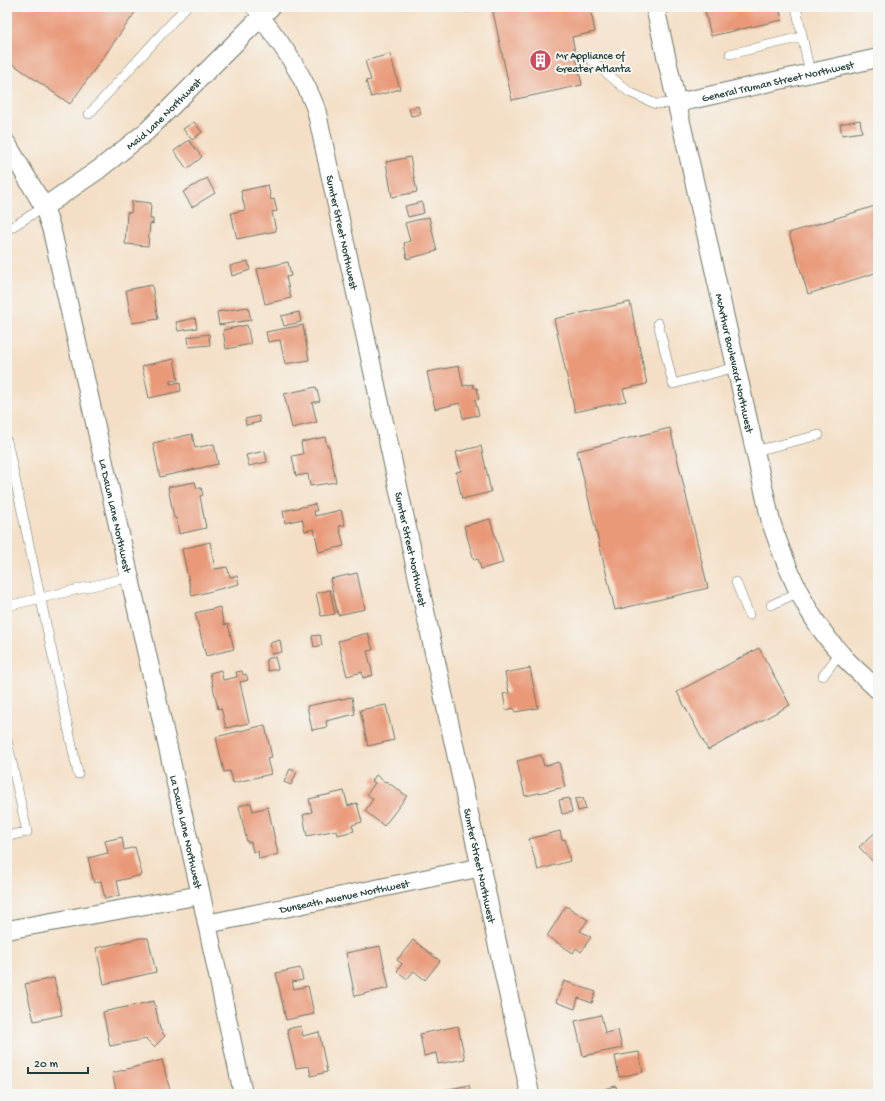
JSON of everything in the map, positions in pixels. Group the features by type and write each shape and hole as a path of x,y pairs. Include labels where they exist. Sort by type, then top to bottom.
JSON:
{"street":[{"name":"McArthur Boulevard Northwest","path":"655,7 771,522 786,566 806,607 840,653 878,690"},
{"name":"Maid Lane Northwest","path":"44,207 98,170 147,131 260,11"},
{"name":"Sumter Street Northwest","path":"260,11 298,69 308,88 316,109 482,867 530,1094"},
{"name":"General Truman Street Northwest","path":"677,103 878,58"},
{"name":"La Dawn Lane Northwest","path":"7,144 44,207 54,239 207,924"},
{"name":"Dunseath Avenue Northwest","path":"207,924 482,867"},
{"path":"7,930 201,895"},
{"path":"207,924 243,1094"}],"lane":[{"path":"89,114 186,7"},
{"path":"796,7 810,73"},
{"path":"730,54 802,37"},
{"path":"591,60 629,92 656,104 677,103"},
{"path":"7,230 44,207"},
{"path":"658,323 673,384 736,367"},
{"path":"755,450 819,435"},
{"path":"7,441 78,774"},
{"path":"7,606 130,577"},
{"path":"736,582 749,615"},
{"path":"771,605 799,592"},
{"path":"823,676 840,653"},
{"path":"7,740 27,832 7,836"}],"building":[{"path":"7,7 139,7 70,104 7,60"},
{"path":"466,7 480,7 480,8 466,11"},
{"name":"Mr Appliance of Greater Atlanta","path":"492,7 590,7 595,32 572,37 582,85 512,100"},
{"path":"704,7 779,7 782,20 711,36"},
{"path":"390,54 400,89 371,97 366,81 371,80 365,61"},
{"path":"418,106 421,114 411,116 409,109"},
{"path":"860,120 862,132 842,135 840,124"},
{"path":"194,122 202,132 192,140 183,129"},
{"path":"189,140 202,157 187,169 174,151"},
{"path":"410,157 417,192 392,197 386,162"},
{"path":"207,178 215,193 192,207 183,192"},
{"path":"268,185 271,200 274,199 277,211 272,212 276,231 237,239 231,213 245,210 241,191"},
{"path":"132,201 151,203 150,219 153,219 153,224 150,223 148,246 125,244 127,212 131,213"},
{"path":"422,202 424,213 408,217 405,206"},
{"path":"878,205 878,272 808,294 789,233"},
{"path":"429,217 437,251 407,259 404,243 410,241 405,223"},
{"path":"248,261 250,270 232,276 230,266"},
{"path":"288,262 291,276 286,277 291,298 265,304 257,269"},
{"path":"152,285 158,319 132,323 126,290"},
{"path":"630,302 647,384 623,389 626,401 575,412 554,319"},
{"path":"248,307 251,320 219,325 217,312"},
{"path":"299,312 301,322 284,326 281,316"},
{"path":"195,318 197,328 178,331 176,322"},
{"path":"247,325 251,344 226,349 223,330"},
{"path":"303,325 309,360 285,364 280,340 268,342 266,332"},
{"path":"209,334 210,345 189,347 188,337"},
{"path":"174,359 178,380 170,381 170,384 180,382 181,391 149,398 142,366"},
{"path":"459,366 463,386 473,384 474,388 477,388 479,399 475,400 479,415 463,418 460,403 435,409 427,372"},
{"path":"316,387 320,401 312,403 317,422 292,428 284,394"},
{"path":"259,416 260,422 246,425 245,419"},
{"path":"670,428 708,588 615,610 577,451"},
{"path":"192,434 195,448 214,444 218,464 160,477 153,443"},
{"path":"325,437 327,446 329,446 336,482 310,486 308,474 296,476 292,456 303,454 301,442"},
{"path":"481,446 491,492 462,499 456,472 461,471 456,452"},
{"path":"265,451 267,462 249,466 246,455"},
{"path":"195,482 197,488 201,488 203,495 200,496 206,528 179,534 176,518 174,518 168,487"},
{"path":"315,504 317,511 314,511 315,516 341,510 345,525 339,526 344,546 319,552 314,529 305,531 302,519 285,523 283,511"},
{"path":"490,519 503,563 481,569 478,559 474,560 464,526"},
{"path":"210,542 215,569 227,567 230,577 237,576 239,584 192,596 182,549"},
{"path":"357,573 365,609 338,615 330,579"},
{"path":"330,590 335,614 321,616 316,593"},
{"path":"220,607 224,625 228,624 234,649 206,656 195,613"},
{"path":"368,633 373,650 367,651 373,675 363,678 362,672 347,676 338,641"},
{"path":"320,635 322,645 314,647 312,636"},
{"path":"280,640 282,652 272,654 270,643"},
{"path":"759,648 790,705 708,750 677,692"},
{"path":"275,657 278,669 268,671 266,659"},
{"path":"530,668 538,708 515,712 514,708 506,710 503,694 509,693 505,673"},
{"path":"221,670 223,680 237,677 236,672 242,671 243,675 246,674 248,680 240,682 249,723 226,728 221,708 218,709 210,673"},
{"path":"352,697 355,714 326,721 327,727 312,730 307,706"},
{"path":"386,705 394,740 368,746 360,710"},
{"path":"265,725 272,758 267,759 271,774 233,783 230,771 224,772 216,737"},
{"path":"541,755 544,766 559,762 565,787 525,796 517,761"},
{"path":"290,769 297,772 291,785 284,782"},
{"path":"376,775 407,796 384,826 365,811 373,799 367,794 375,783 372,781"},
{"path":"344,791 348,806 357,803 362,822 352,825 354,831 338,835 337,830 307,836 303,815 312,812 309,799"},
{"path":"569,798 572,812 562,814 559,800"},
{"path":"583,798 586,809 578,811 575,799"},
{"path":"251,803 253,811 268,807 278,854 259,859 258,851 253,852 251,842 247,842 239,806"},
{"path":"878,830 878,867 859,847"},
{"path":"560,831 562,840 565,839 570,861 538,870 529,839"},
{"path":"122,837 124,850 135,847 142,875 117,881 120,895 105,899 101,881 94,883 88,858 108,853 105,841"},
{"path":"566,906 588,920 580,931 591,937 581,952 576,948 573,953 547,936"},
{"path":"140,938 148,938 156,972 104,984 96,948"},
{"path":"413,940 440,961 425,980 414,971 407,979 397,971 402,964 397,960"},
{"path":"380,946 389,988 355,996 346,953"},
{"path":"300,968 303,980 292,982 294,989 308,986 314,1014 286,1020 276,973"},
{"path":"54,978 62,1015 34,1021 25,984"},
{"path":"564,981 596,992 592,1003 578,998 575,1009 556,1002"},
{"path":"154,1001 160,1029 165,1036 154,1047 146,1039 110,1046 103,1012"},
{"path":"601,1015 605,1033 618,1030 622,1048 583,1056 575,1021"},
{"path":"7,1024 11,1041 7,1042"},
{"path":"301,1026 303,1036 319,1032 327,1072 311,1076 309,1066 296,1068 287,1029"},
{"path":"458,1026 465,1059 438,1064 436,1053 424,1056 420,1034"},
{"path":"639,1052 643,1072 619,1077 615,1056"},
{"path":"162,1060 171,1094 117,1094 112,1073"},
{"path":"469,1085 471,1094 431,1094 431,1093"},
{"path":"616,1086 618,1094 589,1094 589,1093"}],"place":[{"name":"Mr Appliance of Greater Atlanta","path":"540,61"}]}
